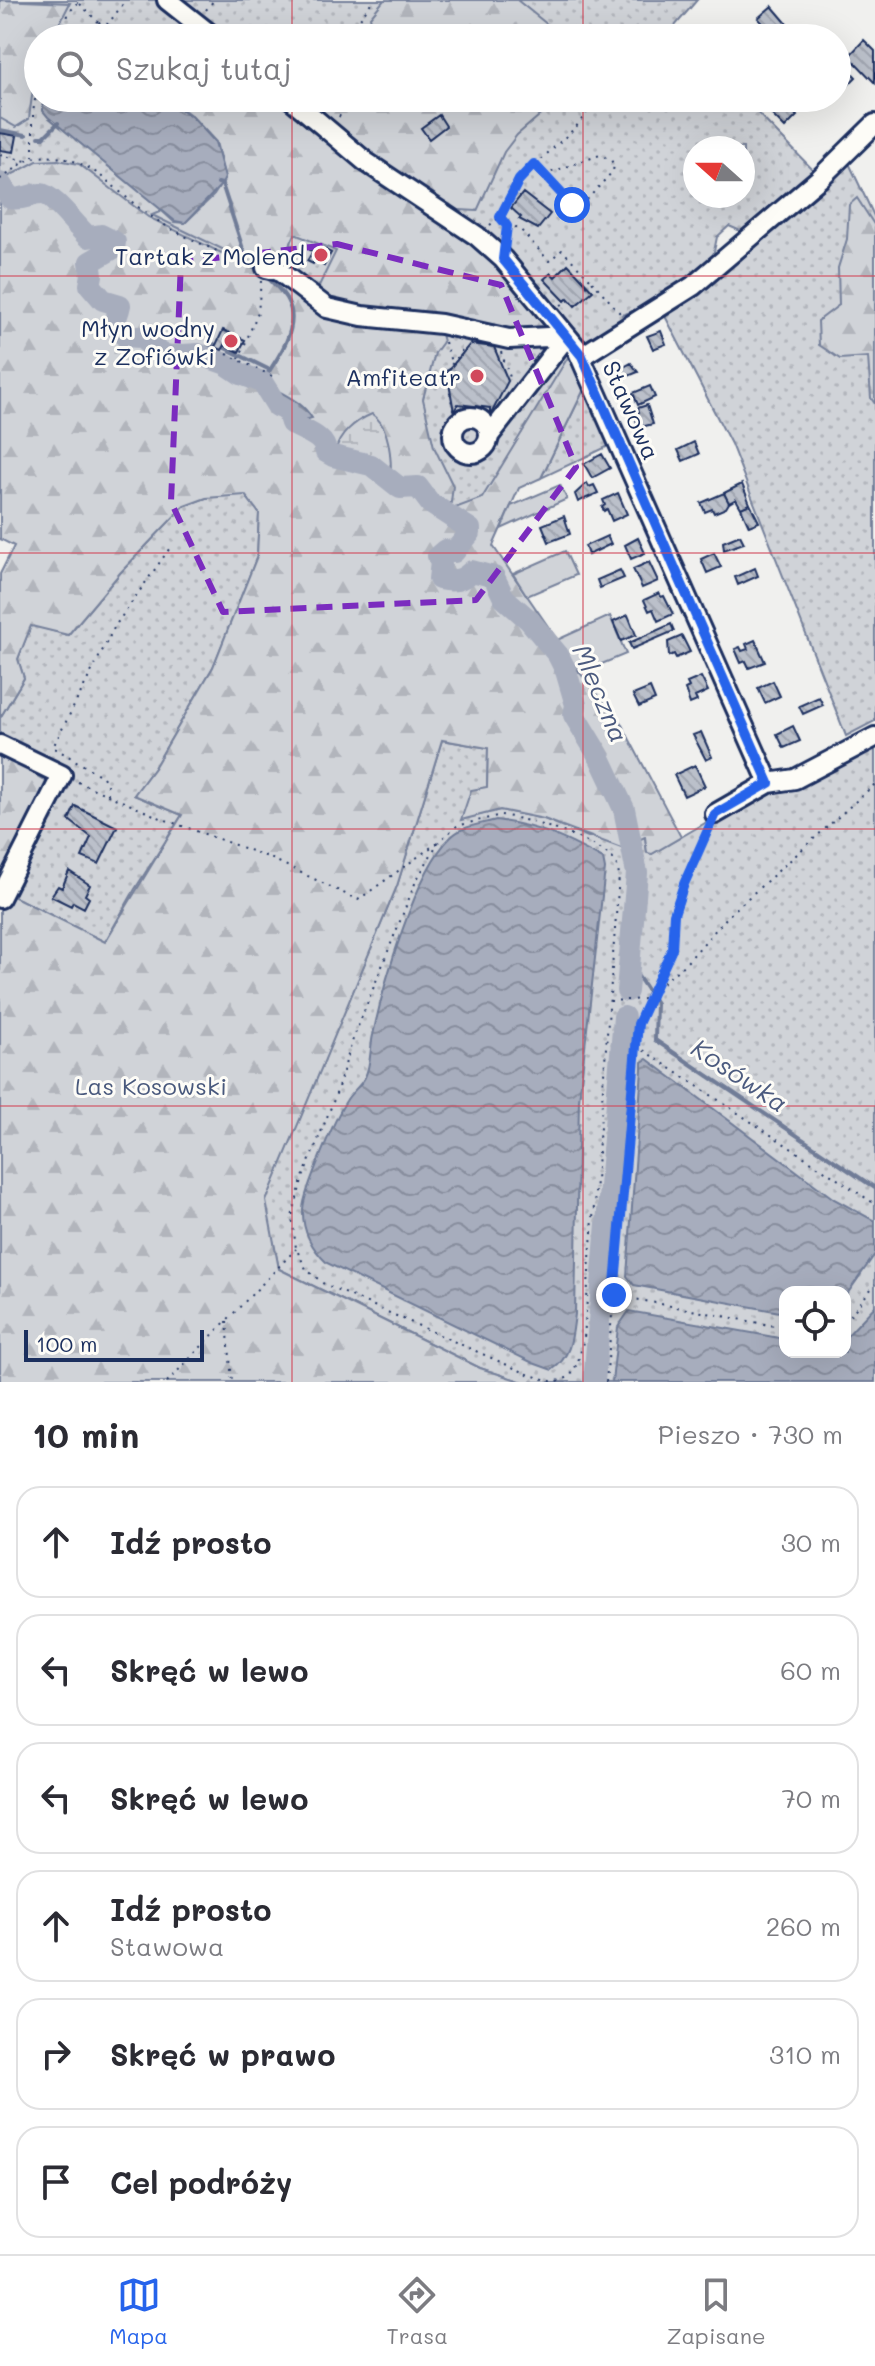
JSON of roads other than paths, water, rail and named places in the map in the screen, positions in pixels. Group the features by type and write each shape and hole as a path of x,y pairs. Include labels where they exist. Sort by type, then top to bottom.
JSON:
{"street":[{"path":"167,0 197,24"},
{"path":"307,112 366,162 477,236 503,259 582,356"},
{"name":"Stawowa","path":"769,783 582,356 693,286 820,178 875,124"},
{"path":"267,268 279,271 333,310 441,324 509,339 567,336"},
{"path":"489,436 487,426 478,418 467,417 456,426 454,440 465,452 482,450 489,436 567,336"},
{"path":"715,814 769,783 795,779 875,737"},
{"path":"0,745 62,775 0,898"}],"water":[{"path":"44,112 185,112 215,142 225,178 185,223 175,221"},
{"path":"245,372 256,376 262,373 271,378 272,387 299,403 312,418 305,420 280,409 266,398 261,388 243,378"},
{"path":"496,820 539,829 564,839 603,859 605,869 579,1100 575,1314 567,1352 552,1370 327,1263 309,1239 303,1217 309,1187 328,1138 346,1101 367,1072 378,1014 393,960 425,875 455,833"},
{"path":"647,1059 834,1199 875,1221 875,1254 851,1288 779,1286 779,1312 634,1285 627,1276 642,1062"},
{"path":"875,1306 875,1382 612,1382 618,1327 629,1311 779,1338 779,1358 851,1358 851,1332"}],"waterway":[{"path":"39,137 44,137 58,123"},
{"path":"0,130 26,135"},
{"name":"Mleczna","path":"0,183 10,198 46,195 88,237 101,235 115,242 114,248 90,262 90,285 103,300 120,305 116,324 125,336 140,337 160,353 169,356 198,354 262,382 277,406 287,410 291,423 318,438 326,452 371,465 400,488 418,487 430,503 470,529 454,552 445,550 438,556 441,562 439,579 457,580 472,571 494,577 504,598 529,620 558,655 576,705 574,715 600,758 624,809 637,873 627,991"},
{"path":"218,183 222,184 244,252"},
{"path":"263,380 286,343 292,322 286,298 267,277"},
{"path":"198,354 214,344"},
{"path":"225,348 270,370"},
{"name":"Kosówka","path":"629,963 656,1003 655,1040 875,1188"},
{"name":"Mleczna","path":"594,1382 624,1017"}],"place":[{"name":"Tartak z Molend","path":"321,255"},
{"name":"Młyn wodny z Zofiówki","path":"231,341"},
{"name":"Amfiteatr","path":"477,376"}],"park label":[{"name":"Las Kosowski","path":"151,1085"}]}
